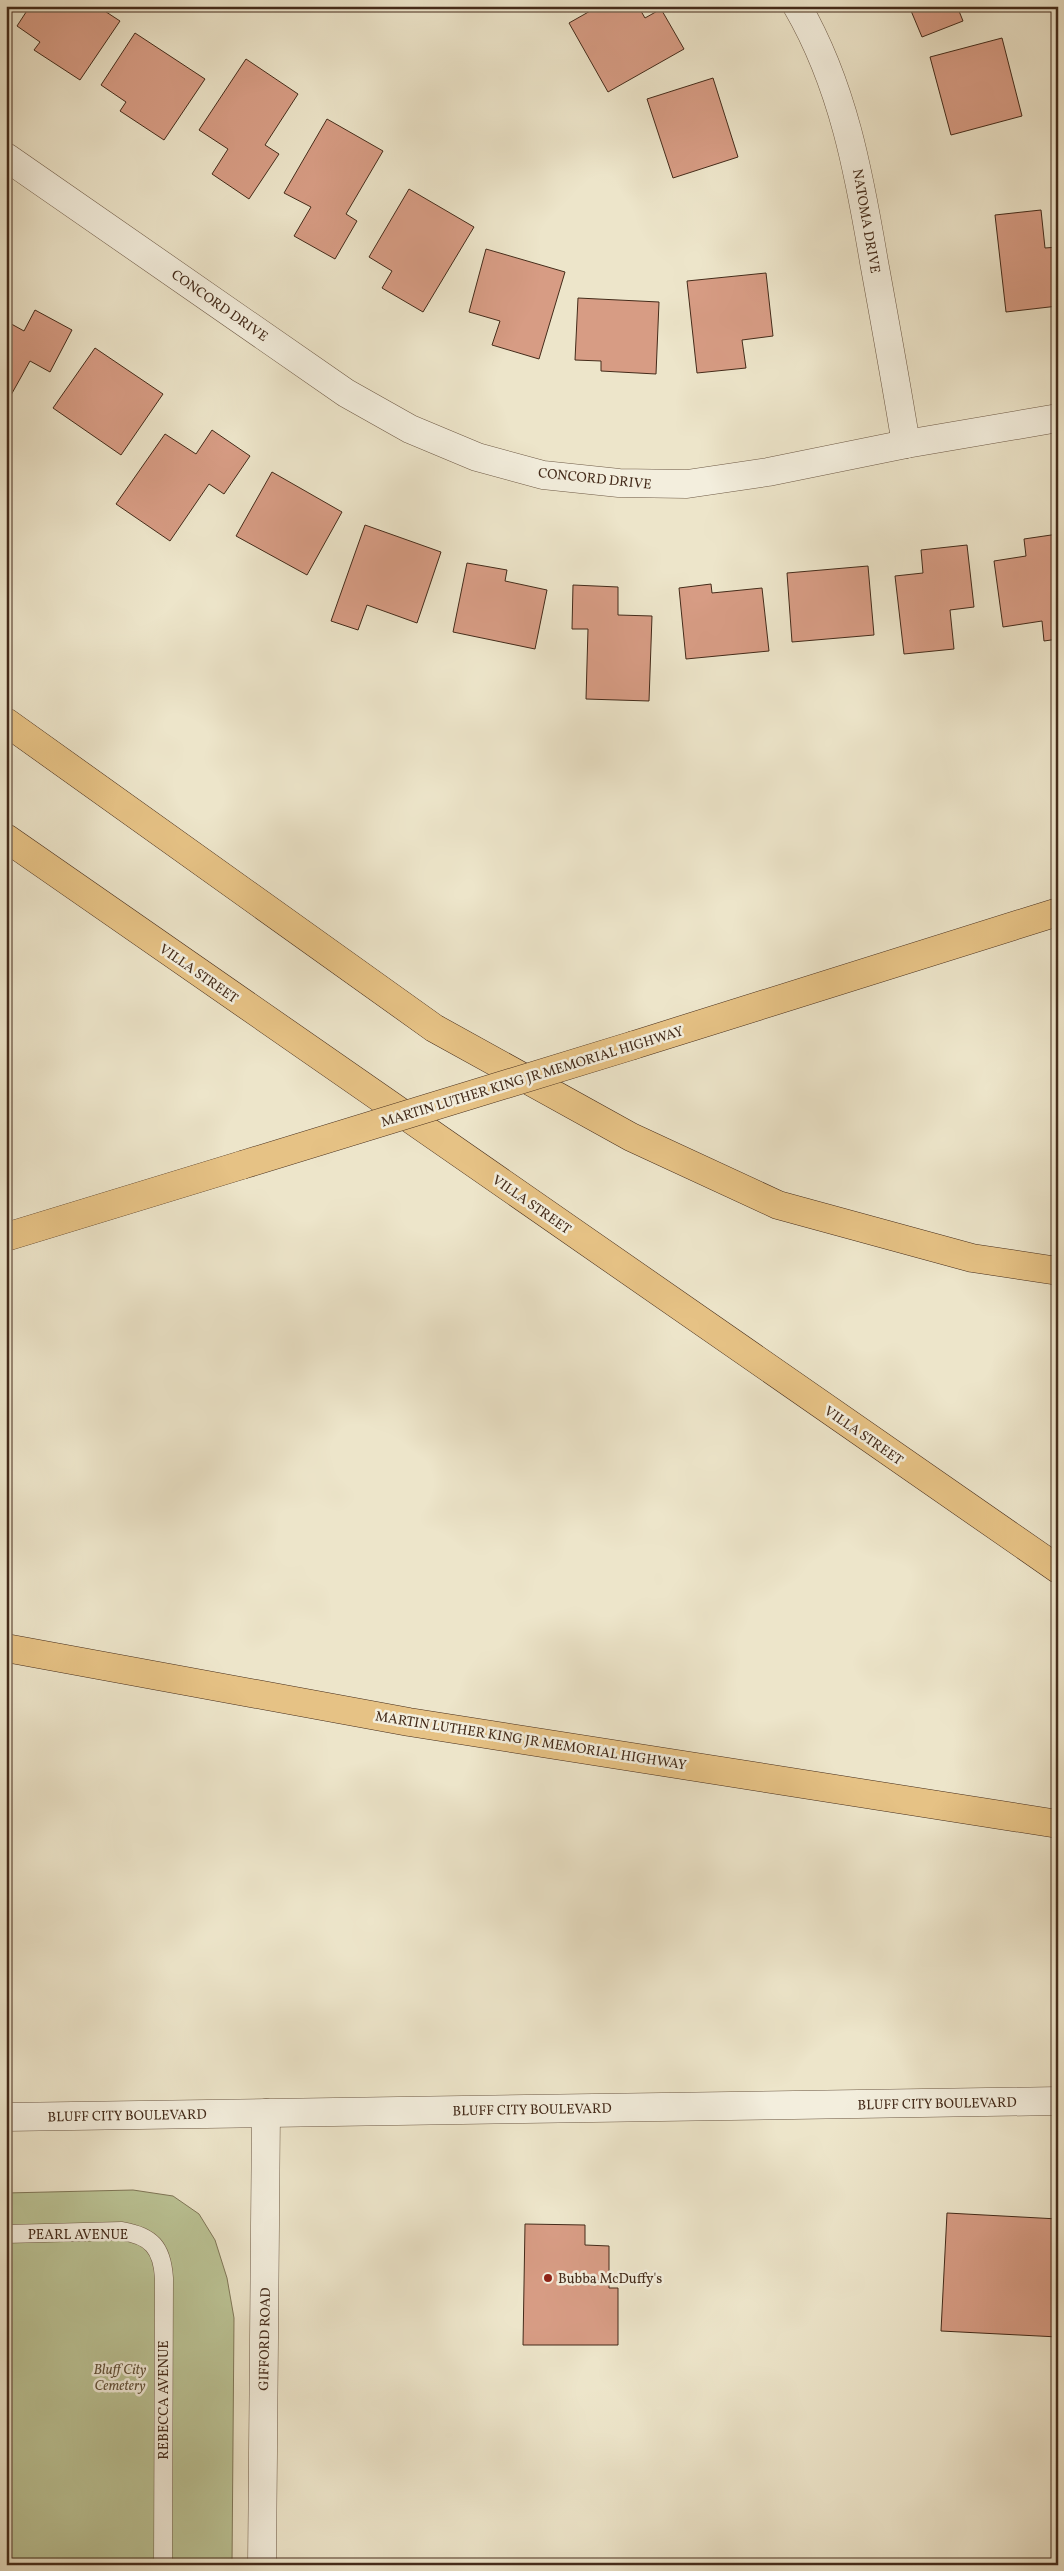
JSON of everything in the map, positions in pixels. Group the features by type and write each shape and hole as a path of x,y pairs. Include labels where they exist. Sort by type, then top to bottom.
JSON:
{"main road":[{"path":"6,722 434,1028 631,1137 778,1205 972,1258 1058,1271"},
{"name":"VILLA STREET","path":"6,838 1058,1569"},
{"name":"MARTIN LUTHER KING JR MEMORIAL HIGHWAY","path":"6,1237 634,1045 1058,912"},
{"name":"MARTIN LUTHER KING JR MEMORIAL HIGHWAY","path":"6,1648 409,1722 1058,1824"}],"street":[{"name":"NATOMA DRIVE","path":"797,6 812,32 839,96 858,170 906,444"},
{"name":"CONCORD DRIVE","path":"6,157 346,393 410,429 476,457 543,474 619,483 687,484 768,472 906,444 1058,418"},
{"name":"BLUFF CITY BOULEVARD","path":"6,2118 1058,2101"},
{"name":"GIFFORD ROAD","path":"262,2565 266,2113"}],"lane":[{"name":"PEARL AVENUE","path":"6,2234 122,2231 138,2234 148,2240"},
{"name":"REBECCA AVENUE","path":"148,2240 157,2250 163,2262 164,2278 163,2565"}],"green space":[{"name":"Bluff City Cemetery","path":"133,2190 173,2196 199,2214 215,2240 227,2278 234,2318 232,2565 6,2565 6,2193"}],"building":[{"path":"30,6 97,6 120,21 80,80 34,50 40,42 17,26"},
{"path":"599,6 638,6 645,18 661,9 684,49 608,92 569,23"},
{"path":"909,6 957,6 963,21 922,37"},
{"path":"135,33 205,79 164,140 120,111 126,102 101,85"},
{"path":"1002,38 1022,116 951,135 930,57"},
{"path":"246,59 298,94 265,145 279,154 249,199 212,174 228,149 199,130"},
{"path":"713,78 738,157 673,178 647,99"},
{"path":"327,119 383,151 346,214 357,221 335,259 294,236 311,207 284,193"},
{"path":"409,189 474,227 423,312 382,288 392,271 369,257"},
{"path":"1041,210 1045,248 1058,247 1058,306 1006,312 995,215"},
{"path":"486,249 565,272 539,359 492,345 500,321 469,312"},
{"path":"766,273 773,336 742,340 746,368 697,373 687,281"},
{"path":"578,298 659,302 656,374 601,371 601,361 575,360"},
{"path":"35,310 72,330 50,372 30,361 6,404 6,321 24,331"},
{"path":"95,348 163,394 121,455 53,408"},
{"path":"212,430 250,456 224,494 209,484 170,541 116,504 165,434 196,454"},
{"path":"272,472 342,512 307,575 236,536"},
{"path":"365,525 441,552 417,623 367,605 358,630 331,621"},
{"path":"1058,534 1058,639 1044,641 1042,621 1003,627 994,561 1026,556 1024,539"},
{"path":"967,545 974,607 950,610 954,649 904,654 895,576 923,573 921,550"},
{"path":"467,563 507,570 505,581 547,590 535,649 453,632"},
{"path":"868,566 874,635 792,642 787,573"},
{"path":"711,584 712,593 762,588 769,651 686,659 679,588"},
{"path":"573,585 618,587 618,615 652,616 649,701 586,699 588,629 572,629"},
{"path":"947,2213 1058,2219 1058,2337 941,2331"},
{"path":"525,2224 585,2225 585,2245 609,2246 609,2288 618,2288 618,2345 523,2345"}],"place":[{"name":"Bubba McDuffy's","path":"548,2278"}]}
